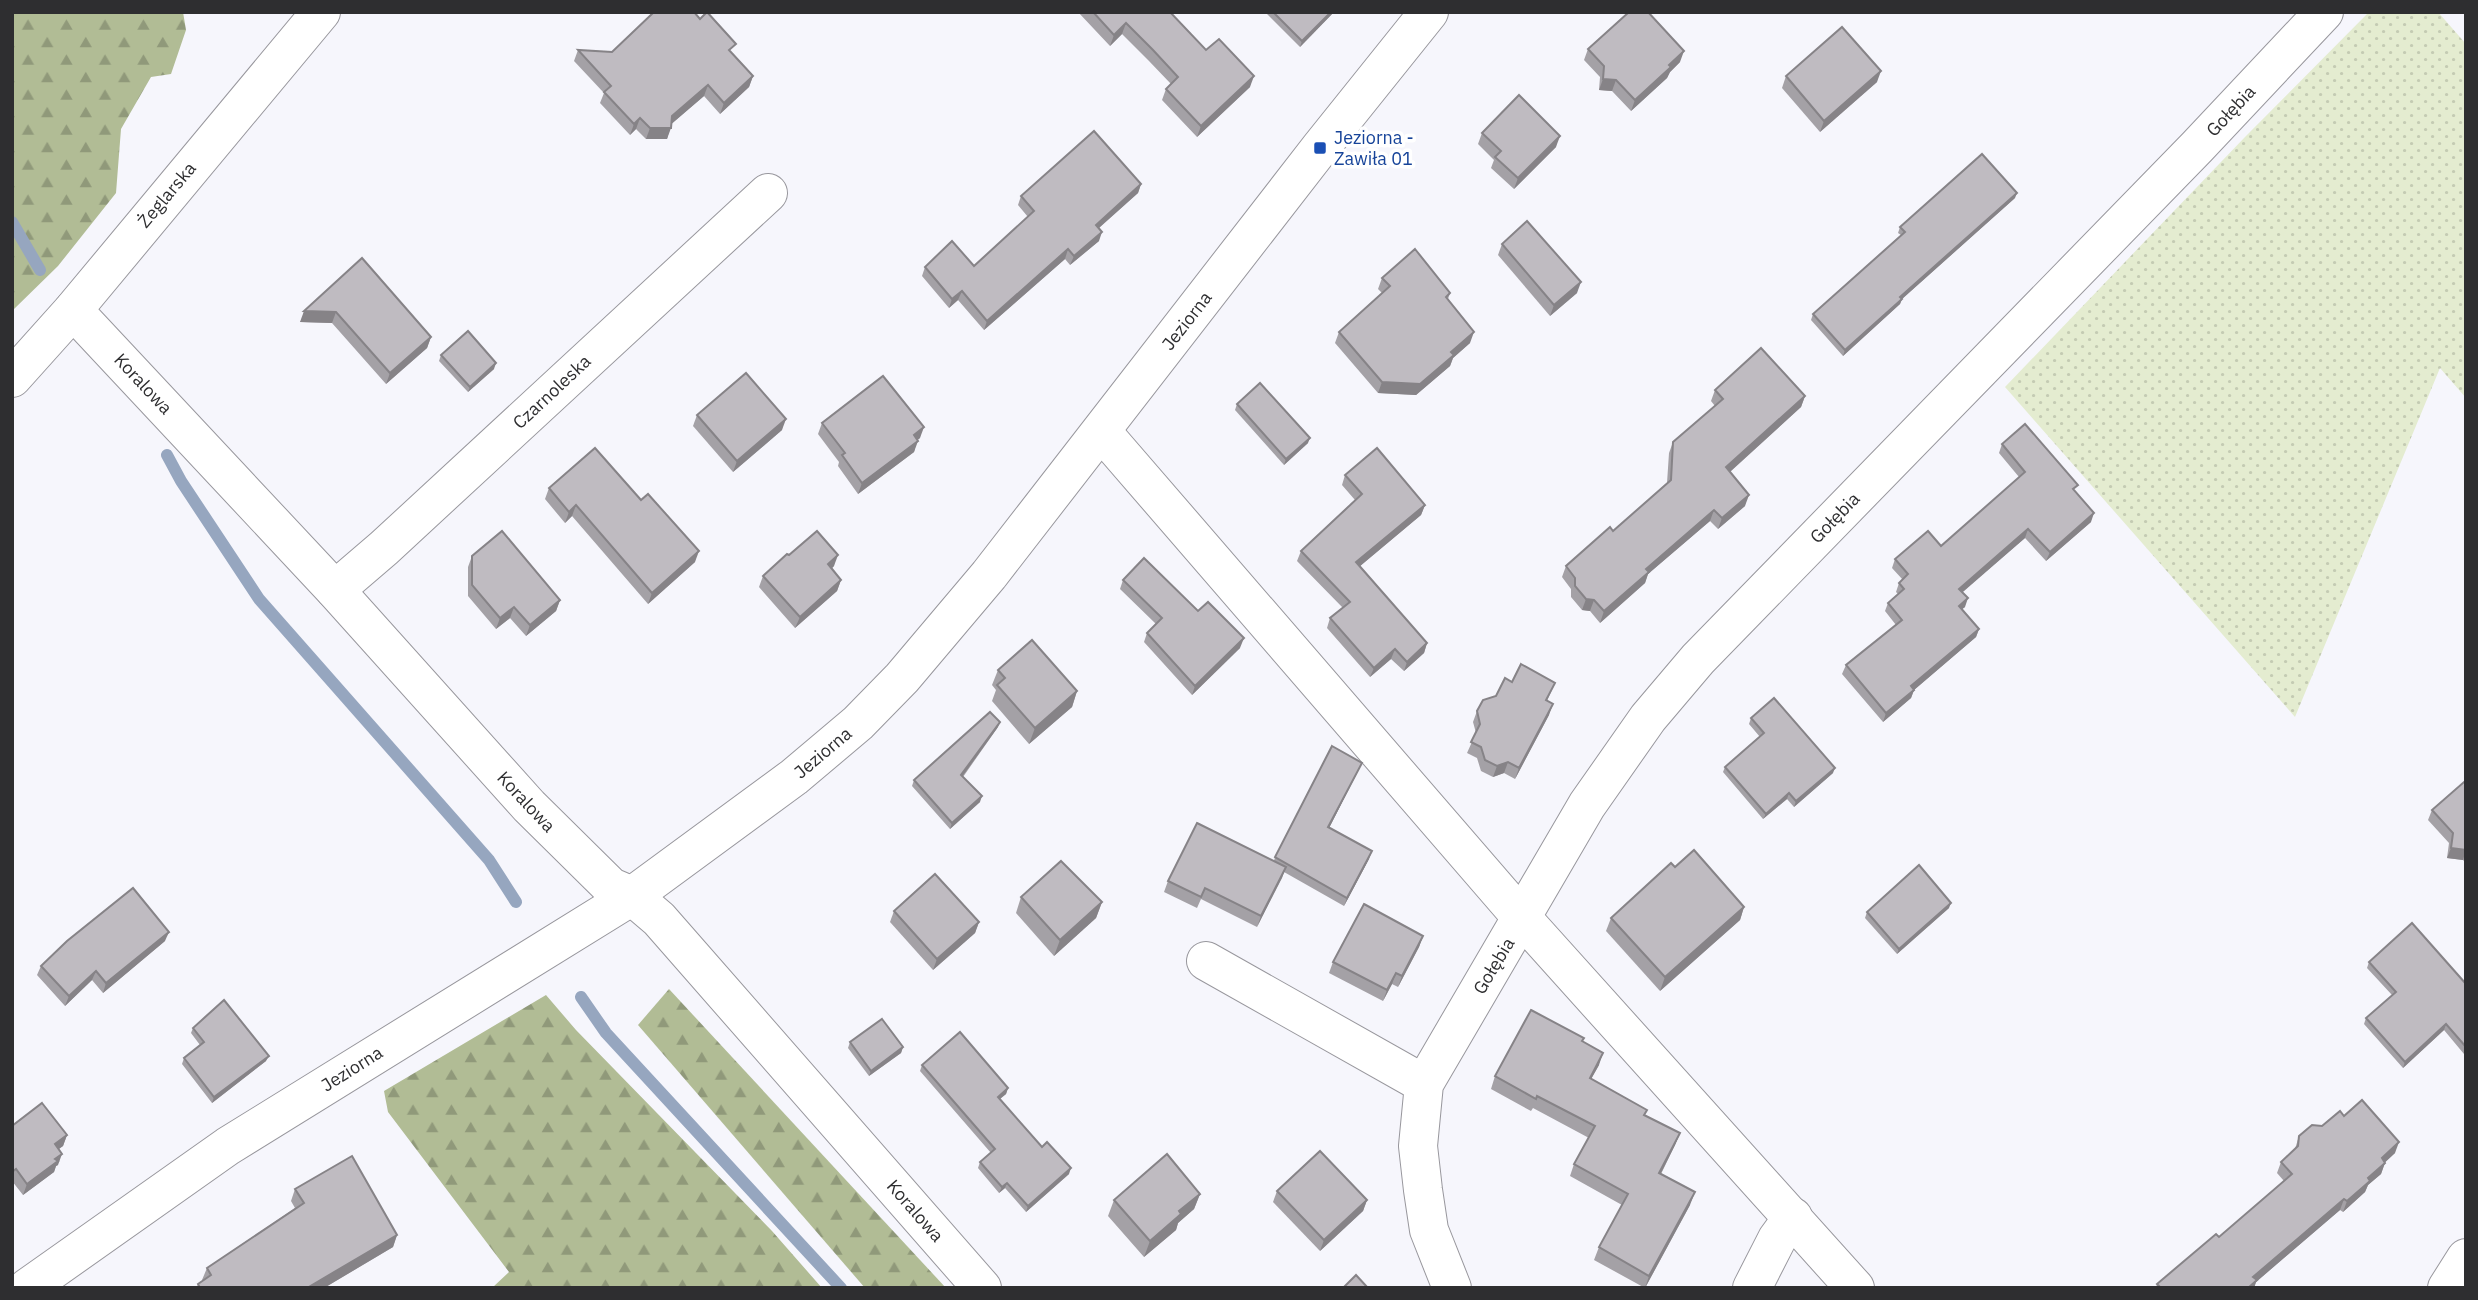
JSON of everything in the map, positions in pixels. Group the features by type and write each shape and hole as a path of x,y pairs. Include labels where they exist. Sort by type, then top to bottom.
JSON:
{"street":[{"name":"Żeglarska","path":"12,378 73,310 321,12"},
{"name":"Jeziorna","path":"27,1288 228,1146 632,896 794,777 858,723 902,678 951,621 1429,12"},
{"name":"Gołębia","path":"1452,1288 1429,1230 1423,1190 1418,1146 1424,1084 1587,805 1648,718 1698,660 2197,147 2324,12"},
{"name":"Czarnoleska","path":"335,590 768,192"},
{"name":"Koralowa","path":"73,310 335,590 546,823 611,887 632,896 659,919 982,1288"},
{"path":"1102,432 1522,918 1855,1288"},
{"path":"1206,961 1424,1084"},
{"path":"1752,1288 1777,1240 1793,1217"},
{"path":"2447,1288 2466,1258"}],"green space":[{"path":"12,12 183,12 186,30 171,74 151,77 121,129 116,193 58,266 12,311"},
{"path":"2369,12 2438,12 2466,44 2466,398 2440,368 2295,717 2005,387"},
{"path":"669,989 946,1288 865,1288 638,1025"},
{"path":"546,995 576,1030 772,1231 822,1288 492,1288 509,1272 388,1112 384,1091"}],"building":[{"path":"654,12 694,12 700,19 707,12 736,44 729,50 753,76 724,103 708,85 672,116 671,128 650,128 640,118 634,124 604,92 611,86 578,50 612,52"},
{"path":"1093,12 1170,12 1206,50 1219,39 1254,76 1201,126 1166,89 1178,77 1153,50 1126,23 1114,35"},
{"path":"1273,12 1331,12 1302,41"},
{"path":"1629,12 1648,12 1684,51 1669,65 1671,67 1635,100 1616,80 1603,79 1604,66 1588,49"},
{"path":"1842,27 1881,71 1824,121 1786,76"},
{"path":"1519,95 1560,136 1518,178 1495,157 1501,151 1482,133"},
{"path":"1094,131 1141,184 1096,225 1102,232 1074,256 1068,249 987,321 962,291 952,299 925,267 952,241 974,266 1034,211 1021,196"},
{"path":"1982,154 2017,193 1845,350 1813,314 1905,232 1900,227"},
{"path":"1527,221 1581,282 1554,305 1502,244"},
{"path":"1415,249 1450,293 1446,297 1474,332 1451,352 1454,355 1420,384 1382,382 1339,332 1390,286 1382,278"},
{"path":"362,258 431,337 390,373 336,312 304,311"},
{"path":"468,331 496,363 470,387 441,355"},
{"path":"1761,348 1805,396 1726,467 1749,495 1722,518 1714,510 1646,569 1649,572 1604,611 1594,600 1586,599 1575,586 1575,578 1566,566 1610,527 1613,531 1671,480 1673,442 1723,399 1715,390"},
{"path":"746,373 786,419 737,461 697,415"},
{"path":"883,376 924,427 914,435 918,441 862,483 842,455 845,453 822,423"},
{"path":"1260,383 1310,438 1286,459 1237,404"},
{"path":"2025,424 2078,485 2073,489 2094,513 2050,552 2028,529 1959,589 1968,598 1959,606 1979,629 1911,686 1914,690 1886,713 1846,665 1902,620 1888,603 1904,589 1899,583 1908,574 1895,559 1928,531 1941,546 2025,472 2002,444"},
{"path":"595,448 641,500 648,494 699,551 652,593 576,505 569,512 549,488"},
{"path":"1377,448 1425,505 1356,562 1427,643 1407,662 1395,649 1374,668 1330,618 1350,602 1301,551 1362,494 1345,475"},
{"path":"502,531 560,600 530,625 514,607 500,618 472,585 472,556"},
{"path":"817,531 838,555 828,564 841,580 800,617 763,576"},
{"path":"1144,558 1198,611 1208,602 1244,638 1195,686 1147,633 1162,618 1123,580"},
{"path":"1032,640 1077,691 1035,728 997,685 1005,678 998,670"},
{"path":"1521,664 1555,683 1546,700 1553,704 1519,768 1508,762 1497,766 1485,760 1481,747 1471,742 1480,724 1477,711 1483,700 1496,696 1505,678 1512,682"},
{"path":"1774,698 1835,768 1796,801 1789,793 1766,814 1725,767 1764,733 1751,718"},
{"path":"990,712 1000,722 961,775 982,796 952,823 914,780"},
{"path":"1332,746 1362,763 1328,827 1372,851 1347,898 1275,857"},
{"path":"2464,782 2466,850 2451,848 2453,833 2432,810"},
{"path":"1197,823 1286,867 1261,916 1205,888 1201,897 1168,881"},
{"path":"1694,850 1744,907 1665,977 1611,918 1671,863 1675,867"},
{"path":"1061,861 1102,902 1060,940 1021,897"},
{"path":"1919,865 1951,903 1899,949 1867,912"},
{"path":"935,874 979,922 937,959 894,911"},
{"path":"133,888 169,932 106,983 96,971 69,996 41,966 67,941"},
{"path":"1364,904 1423,936 1402,976 1396,973 1387,990 1333,962"},
{"path":"2412,923 2466,984 2466,1047 2446,1024 2405,1062 2366,1018 2396,992 2369,962"},
{"path":"224,1000 269,1056 214,1097 184,1058 204,1042 193,1028"},
{"path":"1531,1010 1584,1038 1582,1041 1603,1053 1590,1078 1647,1110 1644,1115 1680,1133 1659,1173 1695,1192 1649,1276 1599,1247 1628,1194 1574,1164 1595,1126 1537,1096 1536,1099 1495,1076"},
{"path":"882,1019 903,1047 871,1071 850,1042"},
{"path":"960,1032 1008,1088 998,1097 1042,1147 1047,1142 1071,1168 1028,1206 1007,1183 1002,1187 980,1162 995,1149 922,1065"},
{"path":"2362,1100 2399,1142 2382,1158 2385,1163 2368,1178 2370,1181 2347,1201 2344,1199 2253,1277 2257,1280 2248,1288 2161,1288 2157,1284 2216,1234 2219,1237 2292,1174 2281,1162 2298,1146 2299,1136 2312,1125 2322,1126 2340,1111 2344,1116"},
{"path":"42,1103 67,1135 55,1144 62,1154 55,1159 58,1161 27,1184 16,1169 12,1172 12,1126"},
{"path":"1320,1151 1367,1200 1324,1240 1277,1191"},
{"path":"1167,1154 1200,1194 1150,1241 1114,1200"},
{"path":"352,1156 397,1235 307,1288 200,1288 198,1284 211,1275 207,1268 304,1203 295,1189"},
{"path":"1356,1275 1368,1288 1343,1288"}],"waterway":[{"path":"12,222 40,270"},
{"path":"167,455 181,481 259,599 489,860 516,902"},
{"path":"581,997 606,1033 841,1288"}],"place":[{"name":"Jeziorna - Zawiła 01","path":"1320,148"}]}
